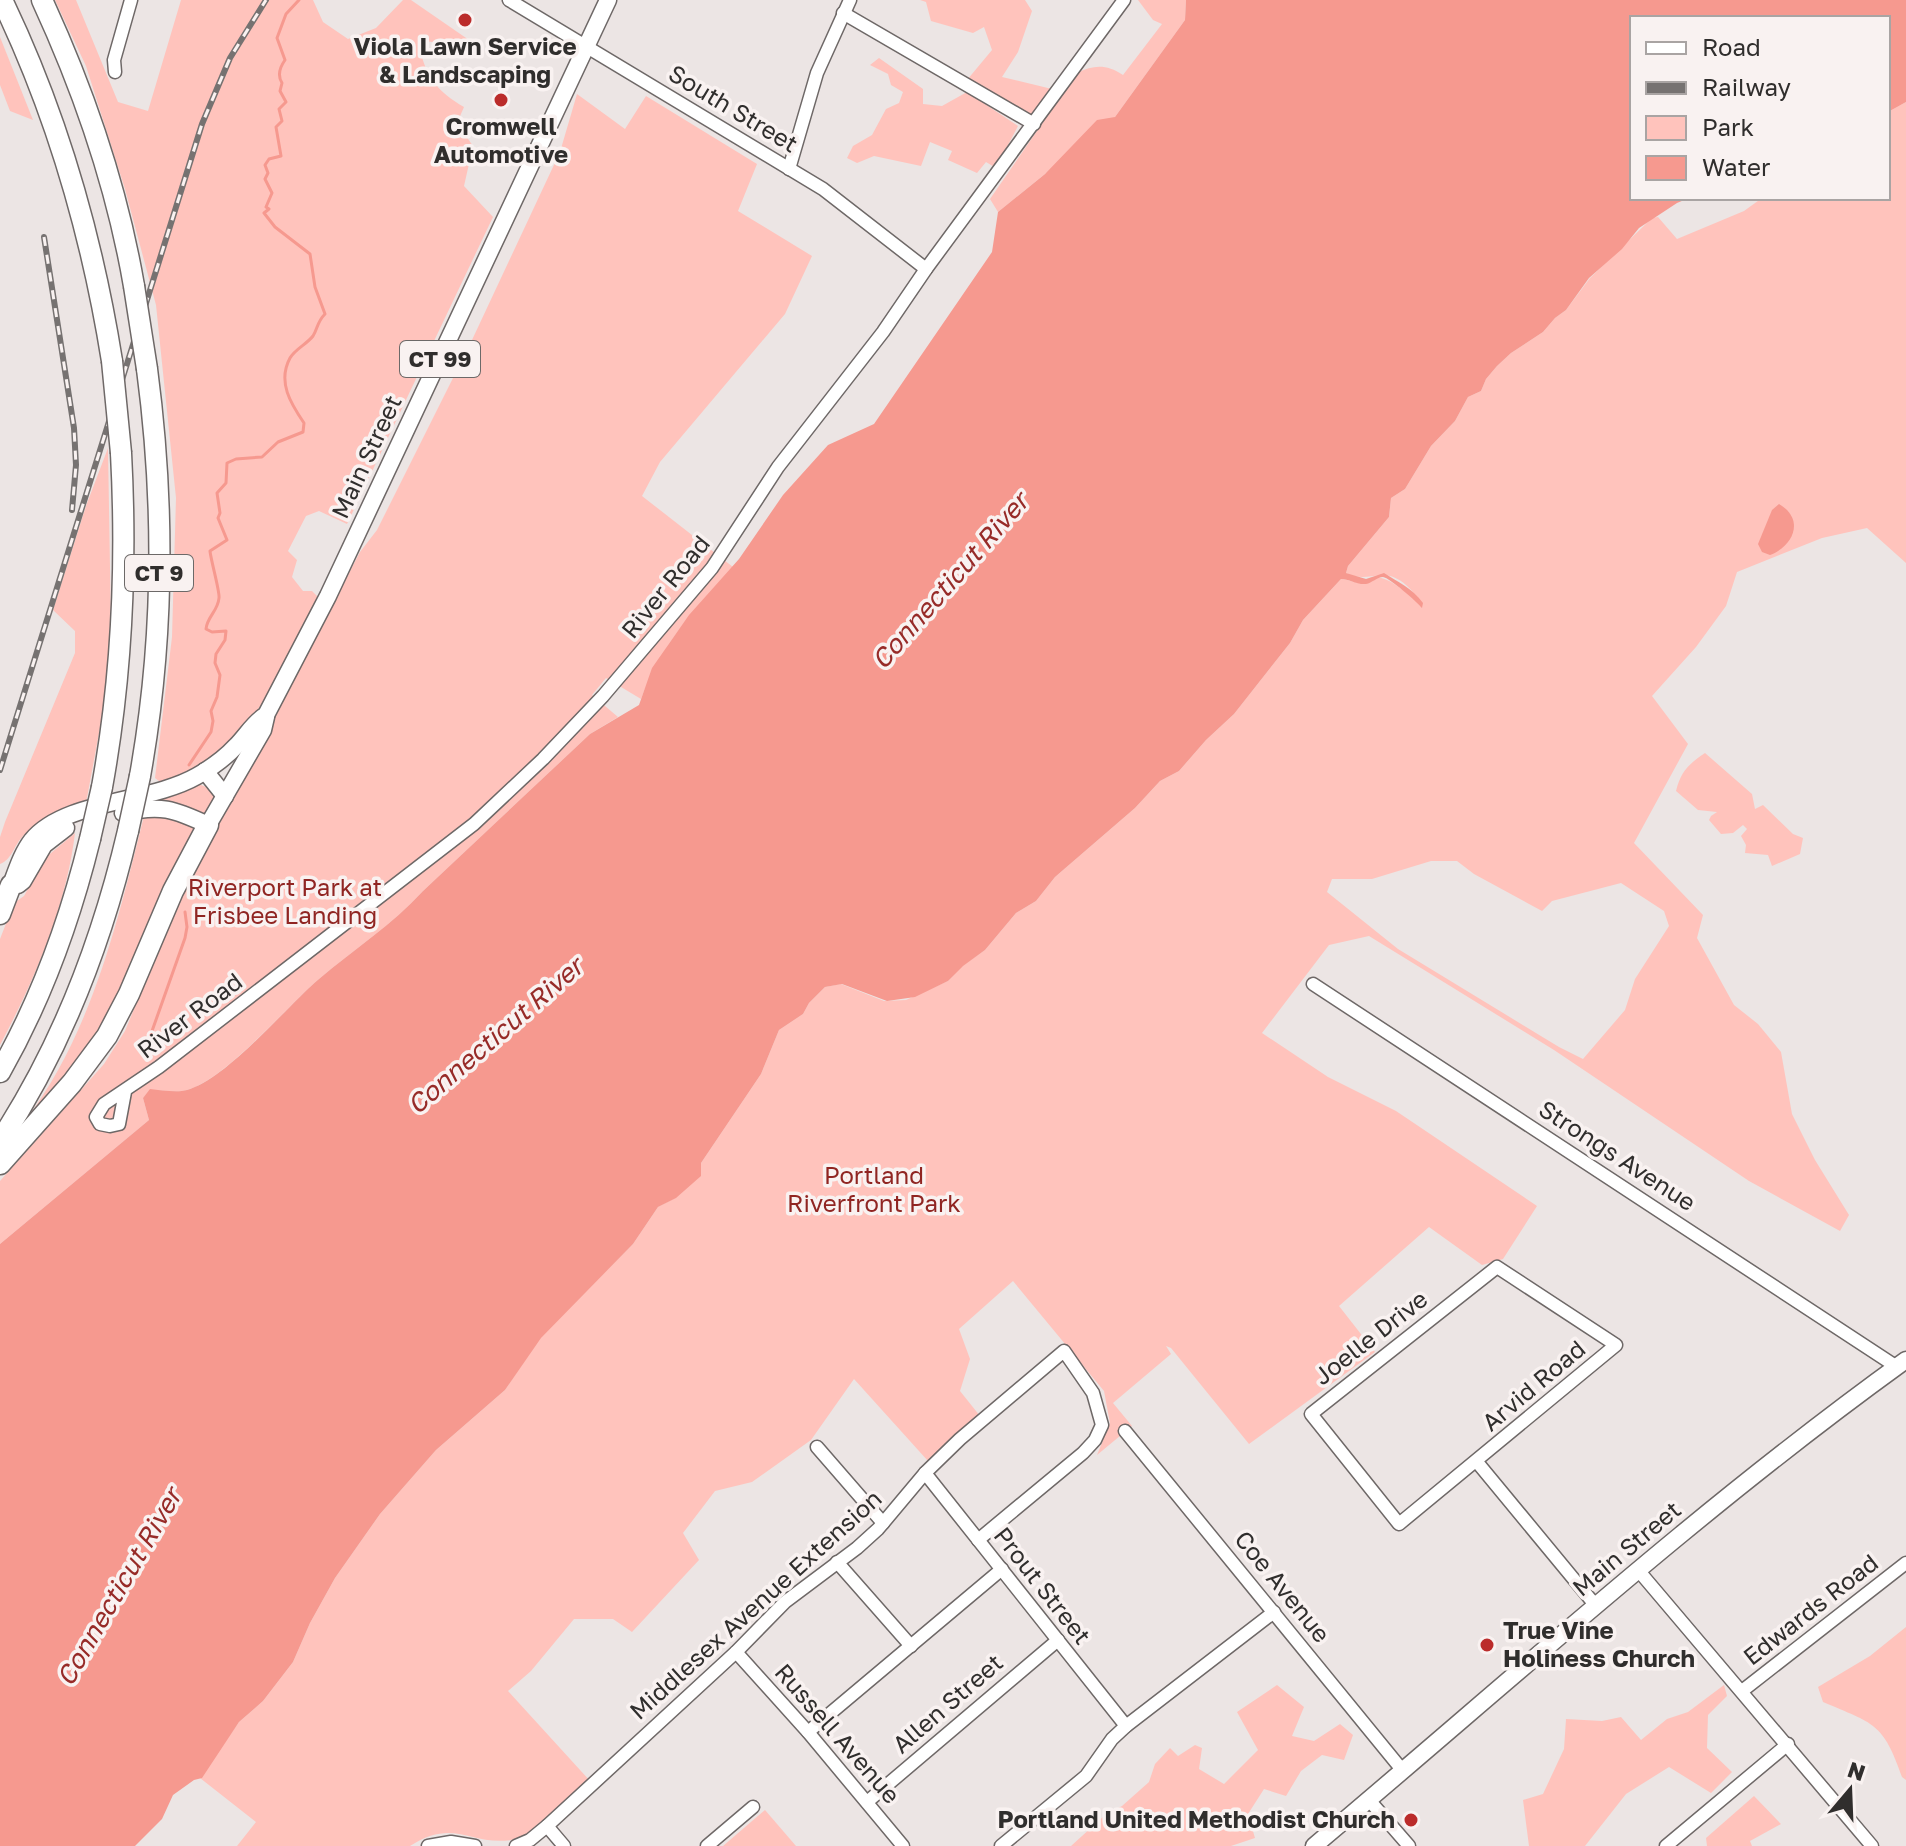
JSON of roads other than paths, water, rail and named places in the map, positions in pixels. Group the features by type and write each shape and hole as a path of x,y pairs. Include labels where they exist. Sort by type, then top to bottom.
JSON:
{"highway":[{"name":"CT 9","path":"0,1072 50,967 90,839 102,787 116,695 122,620 123,548 121,453 112,361 92,257 68,168 45,101 2,0"},
{"name":"CT 9","path":"0,1141 46,1064 80,990 106,918 140,776 154,681 160,556 157,461 134,286 119,216 95,131 42,0"},
{"path":"0,1164 79,1075 107,1036 129,994 173,891 208,825"},
{"path":"0,914 11,885"}],"main road":[{"name":"Main Street","path":"208,825 263,730 266,715 328,596 608,0"},
{"name":"Main Street","path":"11,885 31,842 55,821 165,790 205,771 232,750 266,715"},
{"path":"205,771 225,796"},
{"path":"11,885 23,881 49,840 78,824 156,807 176,810 208,825"},
{"name":"Main Street","path":"1314,1846 1638,1570 1783,1452 1902,1364"}],"street":[{"path":"115,72 114,60 131,0"},
{"name":"South Street","path":"509,0 789,169 845,206 926,269"},
{"path":"789,169 817,73 850,0"},
{"name":"River Road","path":"125,1092 433,858 497,804 603,696 712,568 778,467 883,332 1124,0"},
{"path":"843,13 1034,124"},
{"name":"Strongs Avenue","path":"1313,984 1902,1364"},
{"name":"Arvid Road","path":"1497,1267 1616,1345 1477,1462 1596,1606"},
{"name":"Joelle Drive","path":"1477,1462 1399,1524 1311,1414 1497,1267"},
{"name":"Middlesex Avenue Extension","path":"516,1846 530,1840 547,1826 736,1652 785,1602 857,1548 960,1439 1064,1351 1093,1393 1100,1408 1102,1425 1095,1440 1083,1453 978,1540"},
{"name":"Coe Avenue","path":"1125,1431 1403,1771"},
{"path":"817,1447 883,1523"},
{"name":"Prout Street","path":"925,1473 1126,1726"},
{"path":"837,1562 911,1646"},
{"name":"Edwards Road","path":"1742,1691 1906,1563"},
{"path":"808,1732 1002,1569"},
{"path":"1638,1570 1872,1846"},
{"path":"1001,1846 1086,1776 1112,1739 1126,1726 1274,1612"},
{"name":"Allen Street","path":"867,1802 1058,1640"},
{"name":"Russell Avenue","path":"736,1652 903,1846"},
{"path":"1666,1846 1788,1744"},
{"path":"1369,1800 1409,1846"},
{"path":"707,1846 753,1807"},
{"path":"547,1826 564,1846"},
{"path":"428,1846 445,1842 475,1846"}],"water":[{"name":"Connecticut River","path":"1186,0 1906,0 1906,102 1890,111 1890,16 1630,16 1630,200 1684,200 1639,228 1622,249 1589,278 1566,310 1543,332 1497,366 1481,391 1468,397 1455,421 1431,446 1405,489 1391,498 1389,517 1348,566 1346,573 1366,579 1384,573 1414,593 1423,603 1422,608 1386,578 1366,584 1341,579 1303,620 1290,643 1234,714 1179,771 1160,781 1135,808 1055,877 1036,901 1016,913 985,950 948,981 915,997 887,1001 842,984 825,987 803,1014 779,1030 761,1074 701,1163 701,1176 676,1198 658,1207 633,1244 541,1338 505,1390 436,1450 380,1514 335,1578 293,1662 263,1701 239,1722 202,1778 173,1795 162,1819 135,1846 0,1846 0,1244 149,1120 143,1098 150,1089 187,1090 220,1072 319,979 399,915 590,734 639,705 652,668 689,615 739,559 783,495 828,445 874,424 992,252 998,212 1045,174 1097,120 1115,117 1185,20"},
{"path":"1779,504 1792,517 1793,532 1785,545 1770,555 1762,552 1758,544 1772,510"}],"waterway":[{"path":"189,765 211,732 211,711 217,697 220,675 215,663 216,654 225,640 226,631 206,629 219,598 210,551 227,540 218,518 217,493 226,483 227,463 236,459 262,457 278,442 303,432 304,423 287,392 286,367 292,355 313,336 325,314 315,287 310,254 275,227 264,213 269,209 266,207 272,193 265,179 268,173 265,165 269,159 281,156 276,127 282,121 279,109 286,102 280,91 282,83 279,74 285,60 277,38 286,14 299,0"},
{"path":"146,1048 185,938 185,912"}],"railway":[{"path":"0,770 202,124 230,58 266,0"},
{"path":"44,237 74,428 76,465 72,510"}],"place":[{"name":"Viola Lawn Service & Landscaping","path":"465,20"},
{"name":"Cromwell Automotive","path":"501,100"},
{"name":"True Vine Holiness Church","path":"1487,1645"},
{"name":"Portland United Methodist Church","path":"1411,1820"}],"park label":[{"name":"Riverport Park at Frisbee Landing","path":"285,902"},
{"name":"Portland Riverfront Park","path":"874,1190"}]}
